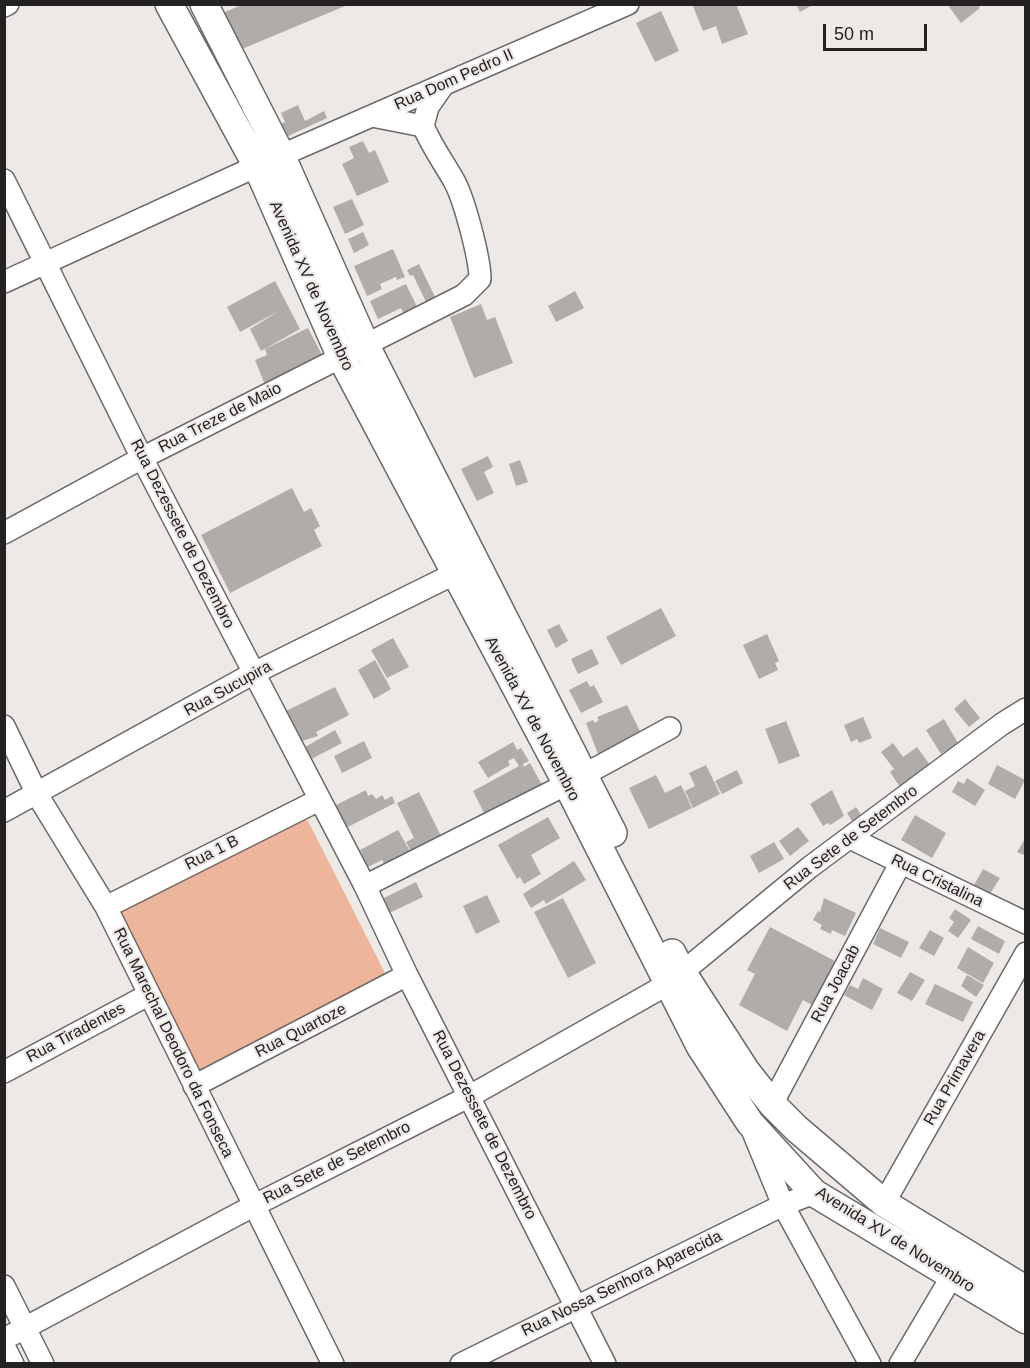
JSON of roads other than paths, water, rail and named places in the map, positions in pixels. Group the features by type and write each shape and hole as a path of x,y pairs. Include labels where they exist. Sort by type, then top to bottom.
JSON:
{"main road":[{"name":"Avenida XV de Novembro","path":"169,4 269,160 365,344 466,568"},
{"name":"Avenida XV de Novembro","path":"204,4 269,160 342,357 466,568 576,779 675,978 700,1046 750,1123 814,1192 1026,1320"},
{"name":"Avenida XV de Novembro","path":"675,978 772,1104 797,1129 884,1203 1023,1281"}],"street":[{"name":"Rua Dom Pedro II","path":"4,282 269,160 628,4"},
{"path":"372,116 423,126 428,107 444,84"},
{"name":"Rua Treze de Maio","path":"4,533 142,458 464,295 480,279 480,264 455,181 437,157 423,126"},
{"name":"Rua Dezessete de Dezembro","path":"4,180 142,458 365,886 407,975 605,1364"},
{"name":"Rua Sucupira","path":"4,811 254,673 466,568"},
{"name":"Rua Sete de Setembro","path":"4,1339 253,1206 470,1096 675,978 850,838 1002,724 1026,710"},
{"name":"Rua Marechal Deodoro da Fonseca","path":"4,726 37,794 106,907 333,1364"},
{"path":"365,886 576,779 670,728"},
{"name":"Rua 1 B","path":"106,907 319,800"},
{"name":"Rua Cristalina","path":"850,838 1026,924"},
{"name":"Rua Joacab","path":"772,1104 900,864"},
{"name":"Rua Primavera","path":"884,1203 1026,954"},
{"name":"Rua Quartoze","path":"194,1086 407,975"},
{"name":"Rua Tiradentes","path":"4,1072 148,995"},
{"path":"750,1123 783,1205 870,1364"},
{"name":"Rua Nossa Senhora Aparecida","path":"461,1364 783,1205 814,1192"},
{"path":"900,1364 952,1276"},
{"path":"4,1286 44,1364"},
{"path":"4,1346 13,1364"}]}
